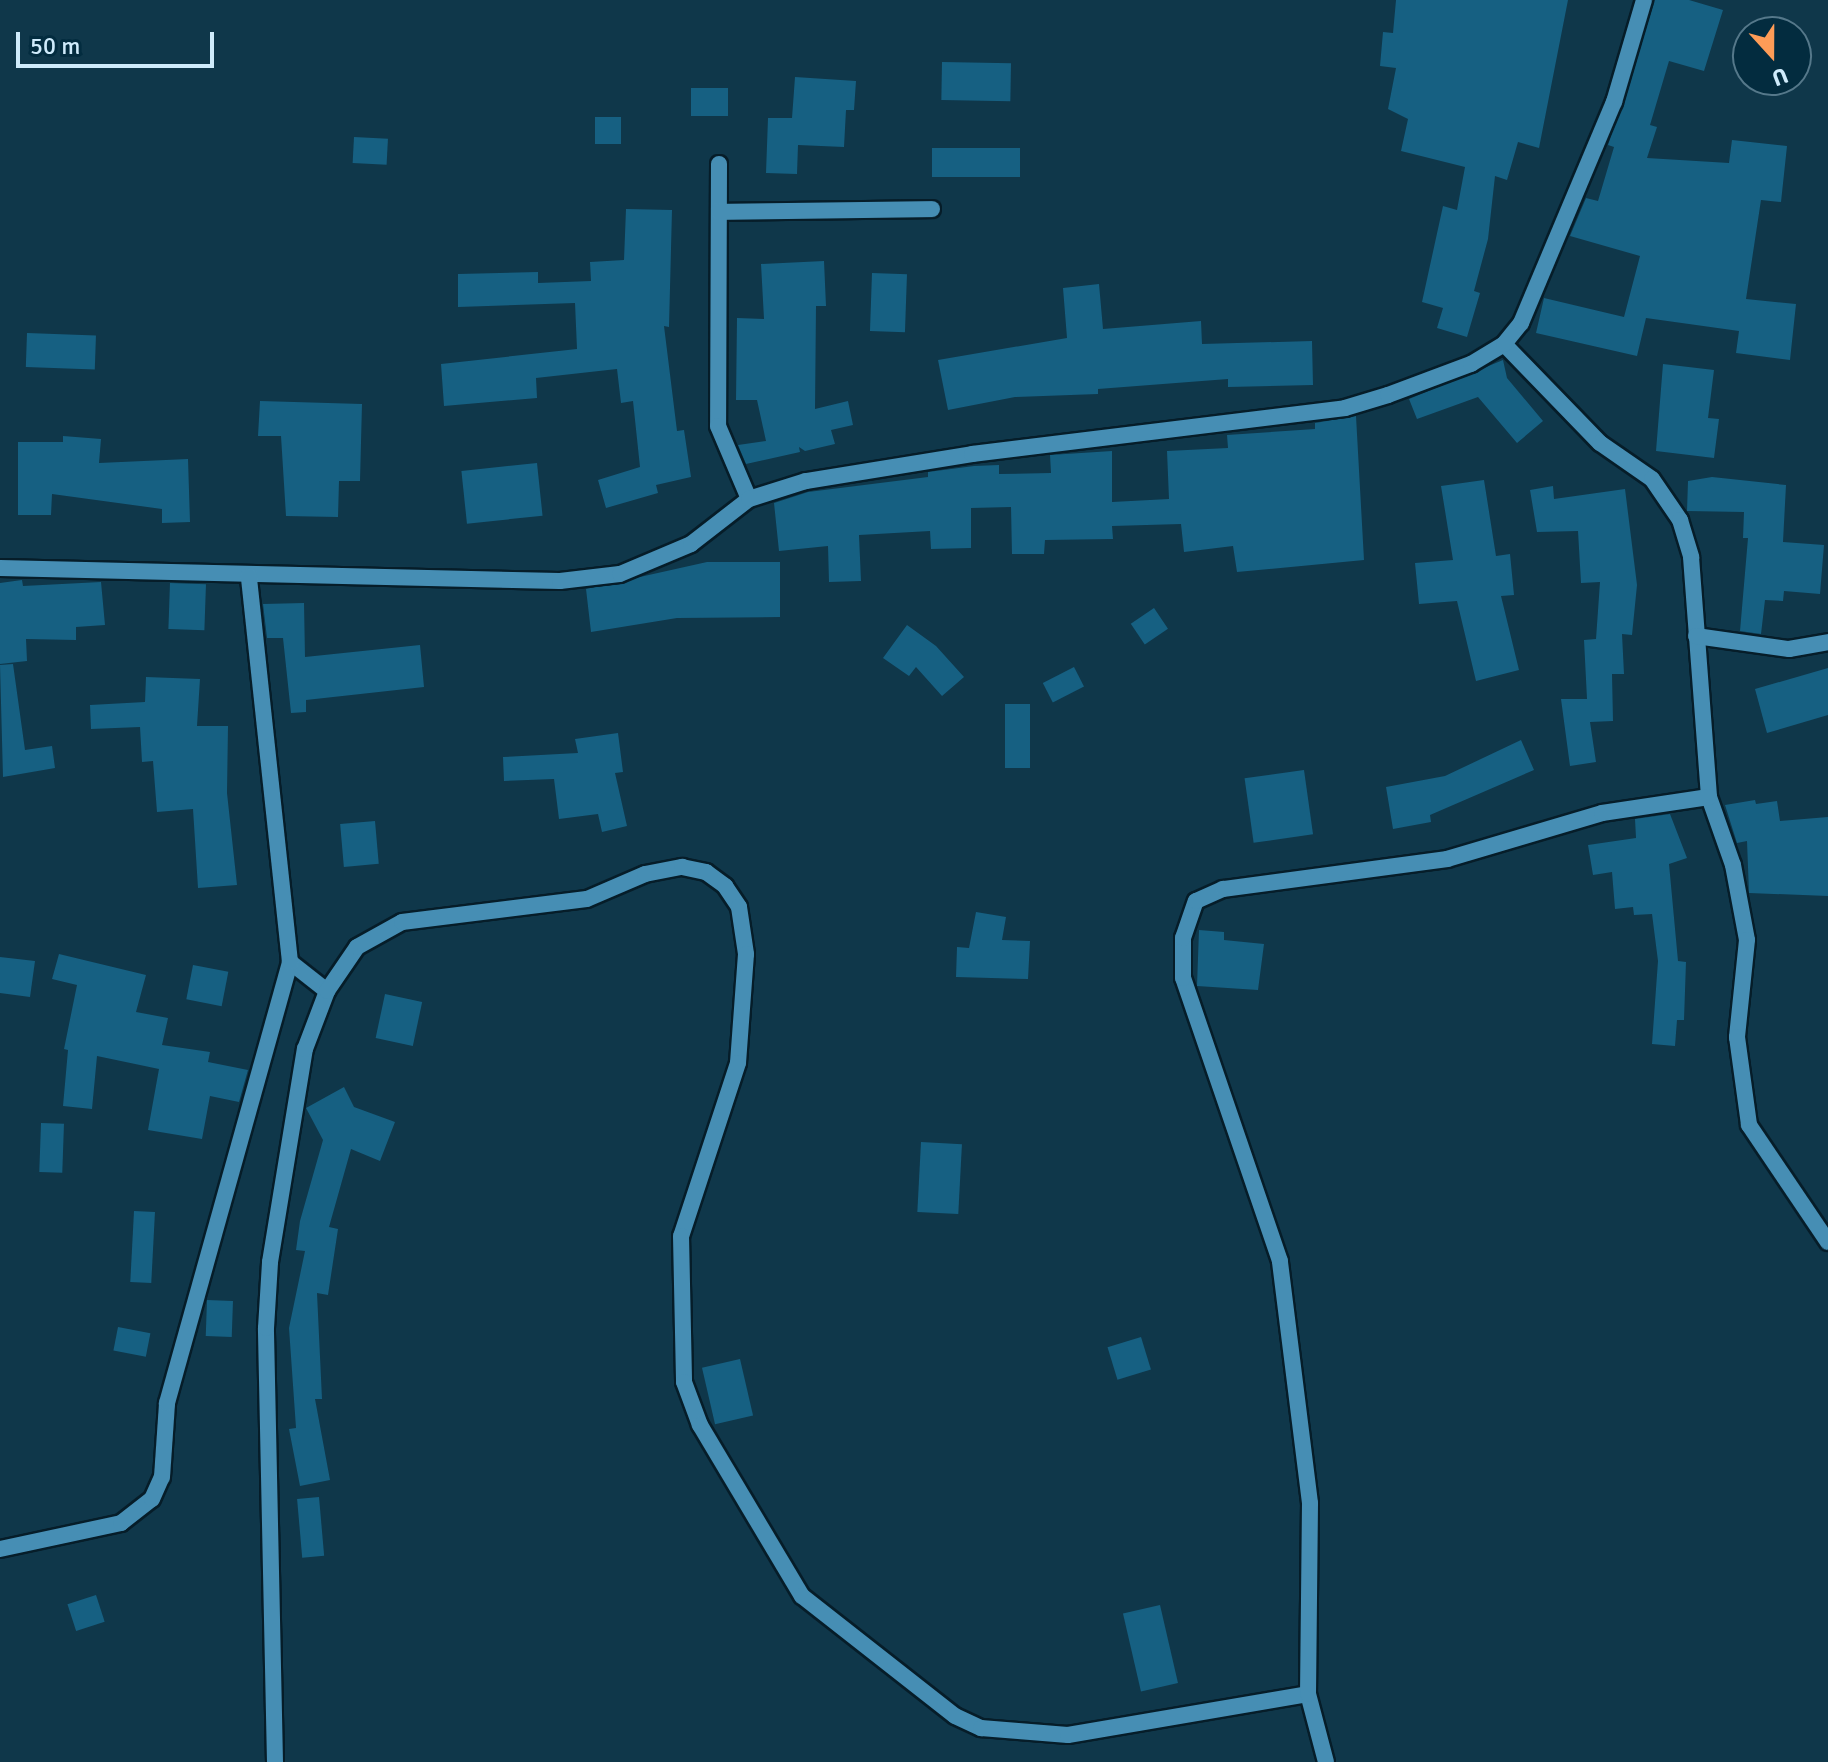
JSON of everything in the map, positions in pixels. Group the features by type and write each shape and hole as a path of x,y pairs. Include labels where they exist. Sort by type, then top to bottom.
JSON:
{"street":[{"path":"0,568 560,581 620,574 691,544 749,499 806,481 972,454 1345,408 1471,364 1504,344 1540,289 1614,102 1644,0"},
{"path":"719,164 718,426 749,499"},
{"path":"719,212 932,209"},
{"path":"1504,344 1600,443 1652,479 1680,520 1691,557 1709,797 1733,865 1747,940 1737,1037 1749,1125 1828,1242"},
{"path":"0,1549 121,1523 152,1499 162,1477 167,1403 290,962 249,576"},
{"path":"1696,636 1789,649 1828,642"},
{"path":"1326,1762 1308,1694 1310,1503 1280,1261 1183,978 1183,938 1196,901 1223,889 1447,859 1602,813 1709,797"},
{"path":"275,1762 266,1328 270,1262 305,1049 327,991 357,947 402,922 587,899 663,869 706,872 725,886 744,929 739,1053 681,1236 684,1382 700,1425 765,1526 792,1583 815,1610 955,1716 981,1728 1068,1735 1308,1694"},
{"path":"290,962 327,991"}],"building":[{"path":"1396,0 1568,0 1539,148 1518,142 1507,180 1495,176 1488,239 1474,291 1480,293 1467,337 1437,328 1443,308 1422,302 1443,206 1457,210 1465,167 1401,151 1408,119 1388,109 1396,68 1380,66 1383,32 1393,33"},
{"path":"1655,0 1689,0 1723,10 1704,71 1669,61 1650,125 1657,127 1647,158 1729,163 1732,140 1787,146 1781,202 1761,200 1746,299 1796,304 1790,360 1736,353 1739,331 1646,318 1637,356 1536,333 1544,298 1624,317 1640,256 1570,236 1586,198 1598,201 1614,147 1608,145"},
{"path":"942,62 1011,63 1010,101 941,100"},
{"path":"795,77 856,81 854,110 846,110 844,147 798,145 797,174 766,173 768,118 792,118"},
{"path":"691,88 728,88 728,116 691,116"},
{"path":"595,117 621,117 621,144 595,144"},
{"path":"354,137 388,139 387,165 353,163"},
{"path":"932,148 1020,148 1020,177 932,177"},
{"path":"626,209 672,210 669,327 664,326 677,431 684,430 691,477 656,485 658,493 606,508 598,480 640,467 633,401 621,403 617,369 536,378 537,398 444,406 441,364 577,349 575,303 458,307 458,274 538,272 538,283 591,281 590,262 624,260"},
{"path":"824,261 826,306 816,306 815,409 848,401 853,425 831,430 835,444 805,451 799,447 800,452 746,464 738,445 766,441 757,400 736,400 737,318 764,319 761,264"},
{"path":"872,273 907,274 905,332 870,331"},
{"path":"1099,284 1103,329 1201,321 1202,344 1312,341 1313,385 1228,387 1228,379 1098,389 1098,394 1015,397 948,410 938,360 1067,338 1063,288"},
{"path":"27,333 96,335 95,369 26,367"},
{"path":"1503,360 1507,378 1543,421 1517,443 1478,397 1417,419 1409,399"},
{"path":"1663,364 1714,370 1708,418 1719,419 1714,458 1656,451"},
{"path":"260,401 362,404 360,481 339,481 338,517 286,516 281,436 258,436"},
{"path":"1356,416 1364,560 1237,572 1233,546 1184,552 1181,524 1112,526 1113,539 1045,540 1044,554 1012,554 1011,507 971,508 971,548 931,549 930,531 859,535 861,581 829,582 828,546 779,551 774,503 808,492 928,477 928,472 974,466 999,465 999,474 1051,473 1050,455 1112,451 1112,502 1169,499 1167,451 1228,448 1227,435 1315,429 1315,423"},
{"path":"63,436 101,439 99,463 188,459 190,522 162,523 162,509 52,494 51,515 18,515 18,442 63,442"},
{"path":"537,463 543,516 467,524 461,471"},
{"path":"1712,477 1786,485 1783,542 1824,545 1820,594 1784,591 1783,601 1765,600 1761,634 1740,631 1748,538 1743,538 1744,512 1687,511 1688,481"},
{"path":"1484,480 1496,556 1510,554 1514,595 1501,596 1519,670 1476,681 1457,601 1419,604 1415,563 1453,560 1441,486"},
{"path":"1553,486 1554,499 1625,489 1637,585 1632,635 1622,634 1624,674 1612,674 1613,721 1590,722 1596,762 1570,766 1561,699 1587,699 1584,640 1596,639 1600,582 1581,583 1578,531 1537,532 1530,490"},
{"path":"707,562 780,562 780,617 677,618 591,632 586,589"},
{"path":"22,580 23,586 101,582 105,625 76,627 76,640 26,639 27,661 0,664 0,583"},
{"path":"170,583 206,584 204,630 168,629"},
{"path":"304,603 305,657 420,645 424,687 306,700 306,712 291,713 283,638 267,638 263,604"},
{"path":"1154,608 1168,629 1145,644 1131,624"},
{"path":"907,625 936,646 964,677 942,696 916,667 909,676 883,658"},
{"path":"13,664 25,750 52,746 55,768 3,777 0,665"},
{"path":"1074,667 1084,687 1053,702 1043,683"},
{"path":"1828,668 1828,715 1767,733 1755,689"},
{"path":"146,677 200,679 197,726 228,726 227,793 237,885 198,888 193,809 157,812 153,761 142,762 140,727 91,729 90,705 145,702"},
{"path":"1005,704 1030,704 1030,768 1005,768"},
{"path":"618,733 623,772 615,773 627,826 602,832 598,814 559,819 554,779 504,781 503,757 578,753 575,739"},
{"path":"1521,740 1534,770 1430,815 1431,822 1393,829 1386,787 1445,776"},
{"path":"1304,770 1313,834 1254,843 1245,778"},
{"path":"1755,800 1756,804 1777,801 1780,821 1828,817 1828,896 1749,893 1747,841 1737,843 1725,805"},
{"path":"1670,814 1687,858 1669,864 1678,961 1686,962 1684,1020 1677,1020 1675,1046 1652,1044 1658,961 1652,914 1634,915 1633,907 1615,909 1612,872 1593,875 1588,845 1636,838 1635,819"},
{"path":"375,821 379,864 344,867 340,824"},
{"path":"976,912 1006,917 1002,940 1030,941 1028,979 956,977 957,947 969,948"},
{"path":"1199,930 1224,932 1224,940 1264,944 1258,990 1197,986"},
{"path":"59,954 146,975 136,1012 168,1018 162,1045 210,1052 208,1062 248,1070 239,1102 210,1096 202,1139 148,1130 159,1069 97,1056 92,1109 63,1106 68,1050 64,1049 77,985 52,979"},
{"path":"0,957 35,961 30,997 0,993"},
{"path":"193,965 228,972 222,1006 186,999"},
{"path":"385,994 422,1002 413,1046 376,1038"},
{"path":"344,1087 354,1107 395,1122 380,1161 351,1149 329,1227 338,1229 328,1295 317,1293 322,1399 315,1399 330,1480 300,1486 289,1429 296,1428 289,1328 305,1251 296,1250 300,1221 323,1140 306,1108"},
{"path":"41,1123 64,1124 62,1173 39,1172"},
{"path":"921,1142 962,1144 958,1214 917,1212"},
{"path":"134,1211 155,1212 151,1283 130,1282"},
{"path":"207,1300 233,1301 232,1337 206,1336"},
{"path":"118,1327 150,1333 146,1357 113,1351"},
{"path":"1141,1337 1151,1370 1117,1380 1108,1347"},
{"path":"740,1359 753,1416 715,1424 702,1368"},
{"path":"319,1497 324,1556 302,1558 297,1499"},
{"path":"96,1595 105,1622 76,1631 67,1604"},
{"path":"1160,1605 1178,1683 1141,1691 1123,1614"}]}
